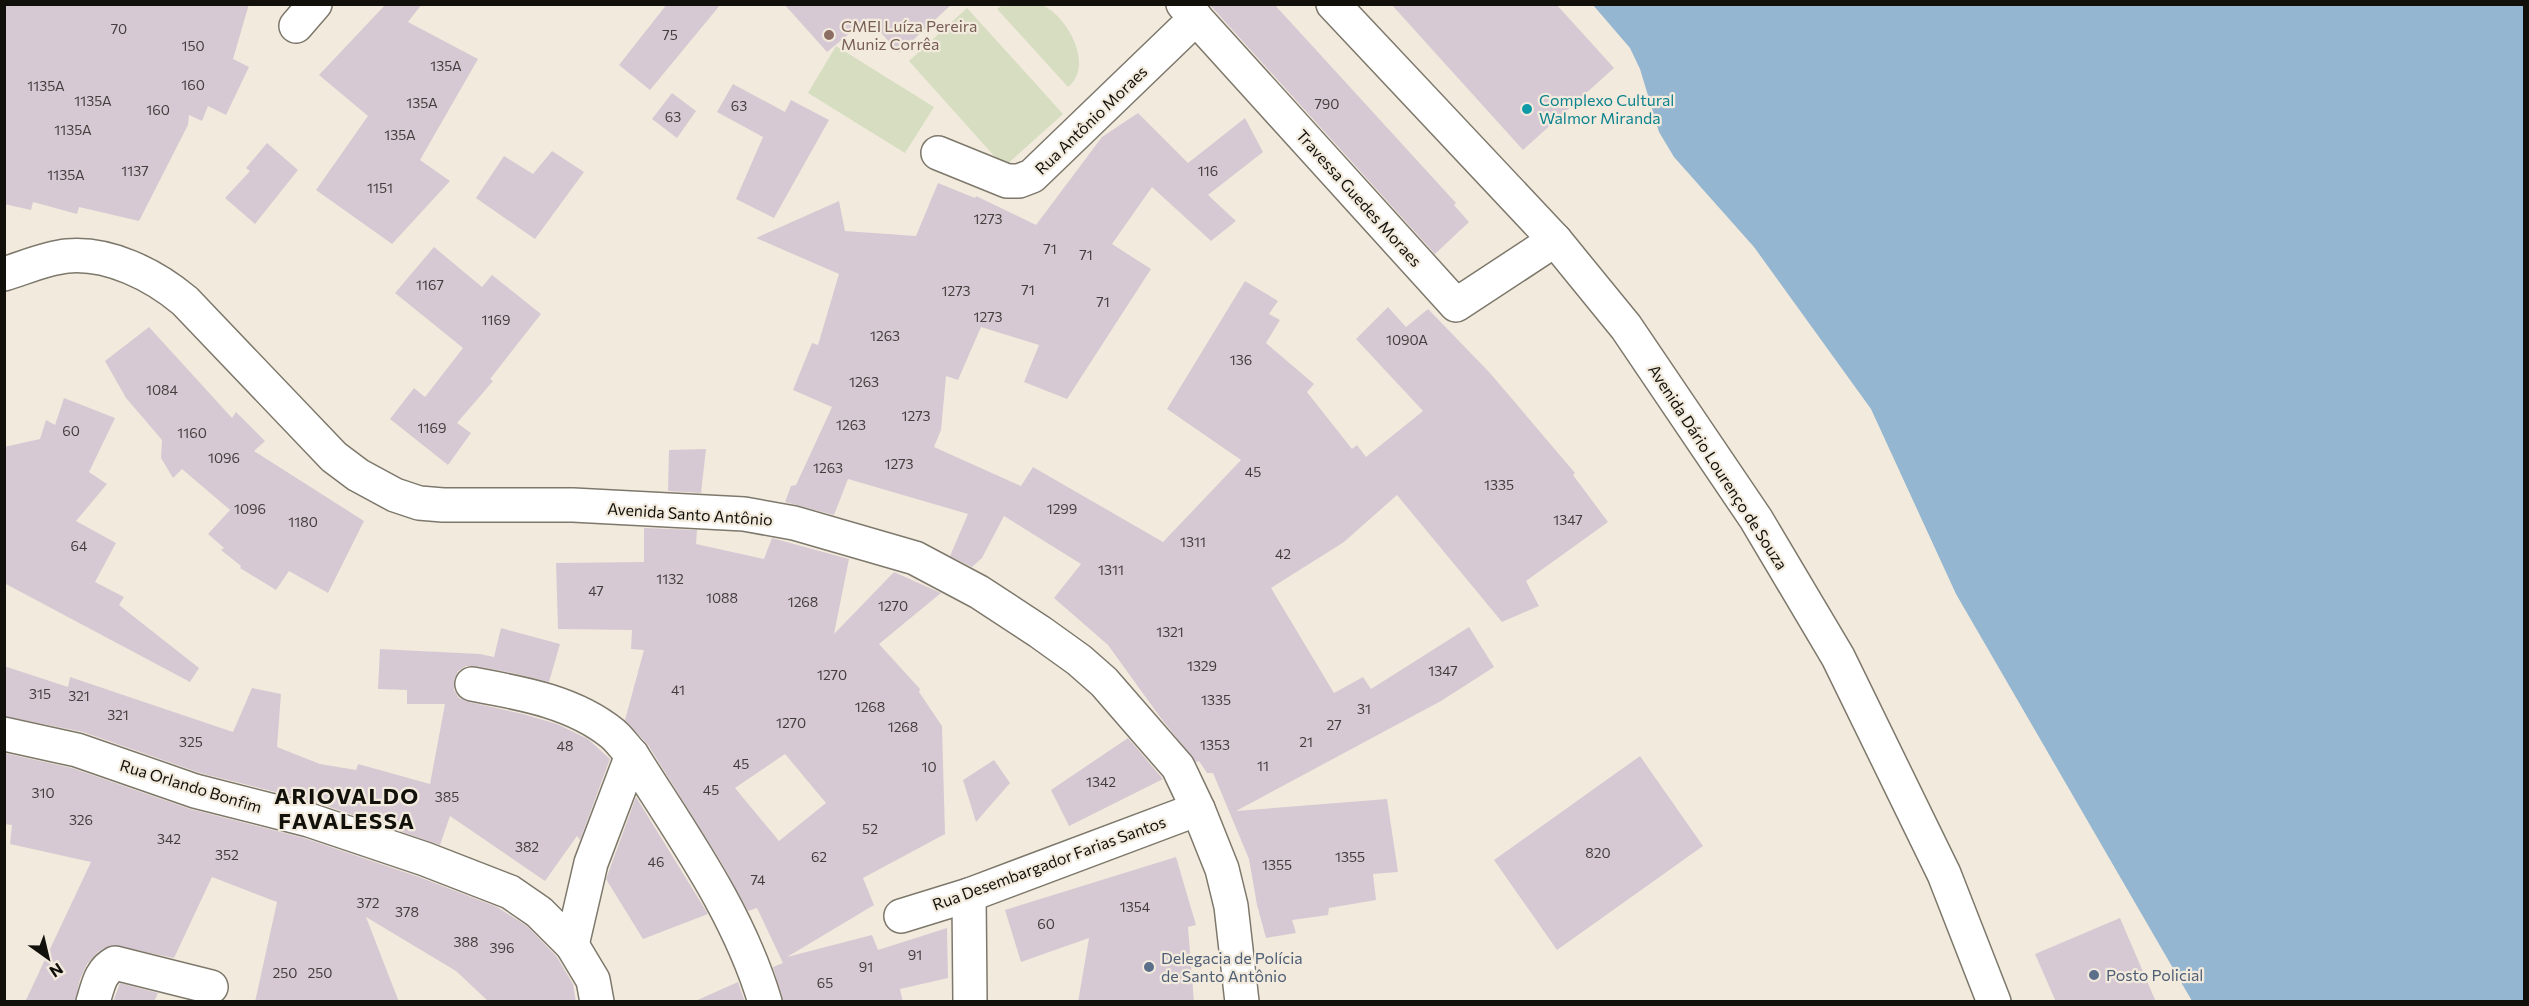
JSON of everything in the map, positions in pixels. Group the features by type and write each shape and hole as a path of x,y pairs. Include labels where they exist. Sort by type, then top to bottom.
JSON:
{"street":[{"name":"Avenida Dário Lourenço de Souza","path":"1333,4 1555,240 1626,327 1756,519 1838,657 1944,874 1994,1002"},
{"name":"Travessa Guedes Moraes","path":"1189,11 1456,305 1555,240"},
{"name":"Rua Antônio Moraes","path":"938,153 1007,181 1019,182 1032,176 1189,11"},
{"name":"Avenida Santo Antônio","path":"4,274 67,256 104,259 138,270 168,287 185,301 334,457 370,482 395,495 418,502 443,505 573,505 744,514 829,532 915,558 979,592 1079,660 1104,682 1178,767 1198,808 1222,869 1231,906 1242,1002"},
{"path":"472,684 524,694 574,710 614,734 632,756 714,883 750,956 765,1002"},
{"name":"Rua Orlando Bonfim","path":"4,734 77,750 195,791 309,820 479,878 510,892 530,905 572,945 593,980 597,1002"},
{"path":"572,945 591,864 632,756"},
{"name":"Rua Desembargador Farias Santos","path":"901,916 969,894 1198,808"},
{"path":"969,894 970,1002"},
{"path":"93,1002 101,975 107,967 115,963 211,987"}],"green space":[{"path":"1004,4 1042,5 1055,13 1063,22 1070,32 1079,56 1079,67 1068,87 997,9"},
{"path":"967,8 1063,114 1004,167 909,61"},
{"path":"836,46 934,107 905,153 808,93"}],"water":[{"path":"1593,5 2524,5 2524,1001 2192,1001 1956,594 1871,409 1754,247 1674,157 1659,132 1640,69 1630,48"}],"building":[{"path":"4,4 249,4 233,59 249,67 226,115 208,106 202,121 189,115 188,125 139,221 79,207 77,214 33,202 31,210 4,204"},
{"path":"386,4 422,4 408,22 478,59 420,160 450,181 392,244 316,190 368,116 319,75"},
{"path":"667,4 721,4 650,90 619,65"},
{"name":"CMEI Luíza Pereira Muniz Corrêa","path":"784,4 952,4 899,53 868,18 827,52"},
{"path":"1209,4 1274,4 1456,203 1454,205 1469,222 1435,254"},
{"name":"Complexo Cultural Walmor Miranda","path":"1391,4 1556,4 1614,68 1523,150"},
{"path":"733,84 785,112 791,100 829,120 774,218 736,199 763,137 717,112"},
{"path":"672,93 696,111 677,138 652,119"},
{"path":"1138,113 1188,163 1245,118 1263,152 1208,195 1236,221 1211,241 1152,187 1112,244 1151,269 1067,399 1024,382 1039,345 981,327 958,380 946,376 941,430 934,447 1021,486 1033,467 1163,542 1241,460 1167,409 1245,281 1278,301 1269,314 1280,320 1266,343 1314,384 1307,392 1352,449 1357,445 1366,457 1423,411 1356,339 1388,307 1406,327 1428,309 1490,373 1575,473 1573,475 1608,522 1526,581 1539,606 1502,622 1397,495 1344,542 1271,588 1334,693 1363,677 1371,689 1469,627 1494,667 1441,701 1236,811 1387,799 1398,872 1373,874 1376,900 1329,908 1328,915 1292,920 1296,933 1266,938 1257,905 1249,859 1213,773 1207,773 1199,761 1196,762 1108,645 1054,598 1081,564 1004,516 982,558 972,567 950,556 968,514 848,479 834,515 785,502 791,486 796,485 832,407 793,390 812,343 818,345 839,274 756,238 839,201 845,231 916,236 938,183 975,198 976,196 1036,225 1102,137"},
{"path":"267,143 298,170 255,224 225,198 250,171 246,168"},
{"path":"552,151 584,172 535,239 476,198 504,156 533,174"},
{"path":"434,247 482,287 492,275 541,314 490,379 493,381 457,423 471,433 448,465 390,419 414,388 425,397 463,348 395,293"},
{"path":"149,327 232,418 236,412 265,441 254,451 364,521 328,593 289,571 276,590 240,568 241,566 221,550 224,548 208,534 230,510 182,469 173,478 161,458 162,440 126,398 105,361"},
{"path":"64,398 115,418 89,472 107,484 76,521 116,543 95,582 124,597 119,605 199,668 190,682 4,583 4,447 40,439 46,420 55,425"},
{"path":"706,449 701,493 668,491 669,450"},
{"path":"644,528 697,530 696,544 764,559 772,538 849,559 834,634 894,572 941,593 879,644 920,689 919,692 942,726 945,834 863,878 874,905 787,957 872,935 878,950 947,928 948,978 900,989 903,1002 783,1002 773,967 783,963 757,908 748,911 723,865 648,745 625,720 644,650 631,649 632,630 558,629 556,563 644,562","holes":["785,754 826,803 779,841 735,788"]},
{"path":"501,628 560,644 549,682 513,673 466,666 458,671 454,680 454,690 459,698 557,724 588,739 610,759 580,840 577,836 545,881 450,816 440,845 315,802 200,773 83,732 4,716 4,666 68,687 70,677 233,732 252,688 281,694 277,747 320,764 356,770 358,764 430,784 445,704 407,704 407,690 378,689 380,649 480,654 494,657"},
{"path":"1128,738 1163,779 1069,826 1051,790"},
{"path":"4,753 72,768 190,809 304,838 419,877 497,907 527,926 557,957 573,984 576,1002 489,1002 456,971 366,917 399,1002 255,1002 277,902 212,877 174,958 111,945 99,951 87,964 80,979 75,1002 25,1002 91,862 10,844 12,825 4,824"},
{"path":"1640,756 1703,846 1557,950 1494,860"},
{"path":"994,760 1010,783 976,822 963,780"},
{"path":"636,797 708,914 643,939 606,879"},
{"path":"1176,857 1196,925 1188,927 1194,1002 1078,1002 1089,938 1021,962 1005,910"},
{"name":"Posto Policial","path":"2120,918 2156,1002 2056,1002 2035,954"},
{"path":"738,982 745,1002 693,1002"},
{"path":"120,983 158,993 154,1002 113,1002"}],"place":[{"name":"CMEI Luíza Pereira Muniz Corrêa","path":"829,35"},
{"name":"Complexo Cultural Walmor Miranda","path":"1527,109"},
{"name":"Delegacia de Polícia de Santo Antônio","path":"1149,967"},
{"name":"Posto Policial","path":"2094,975"}],"district":[{"name":"ARIOVALDO FAVALESSA","path":"347,808"}]}
